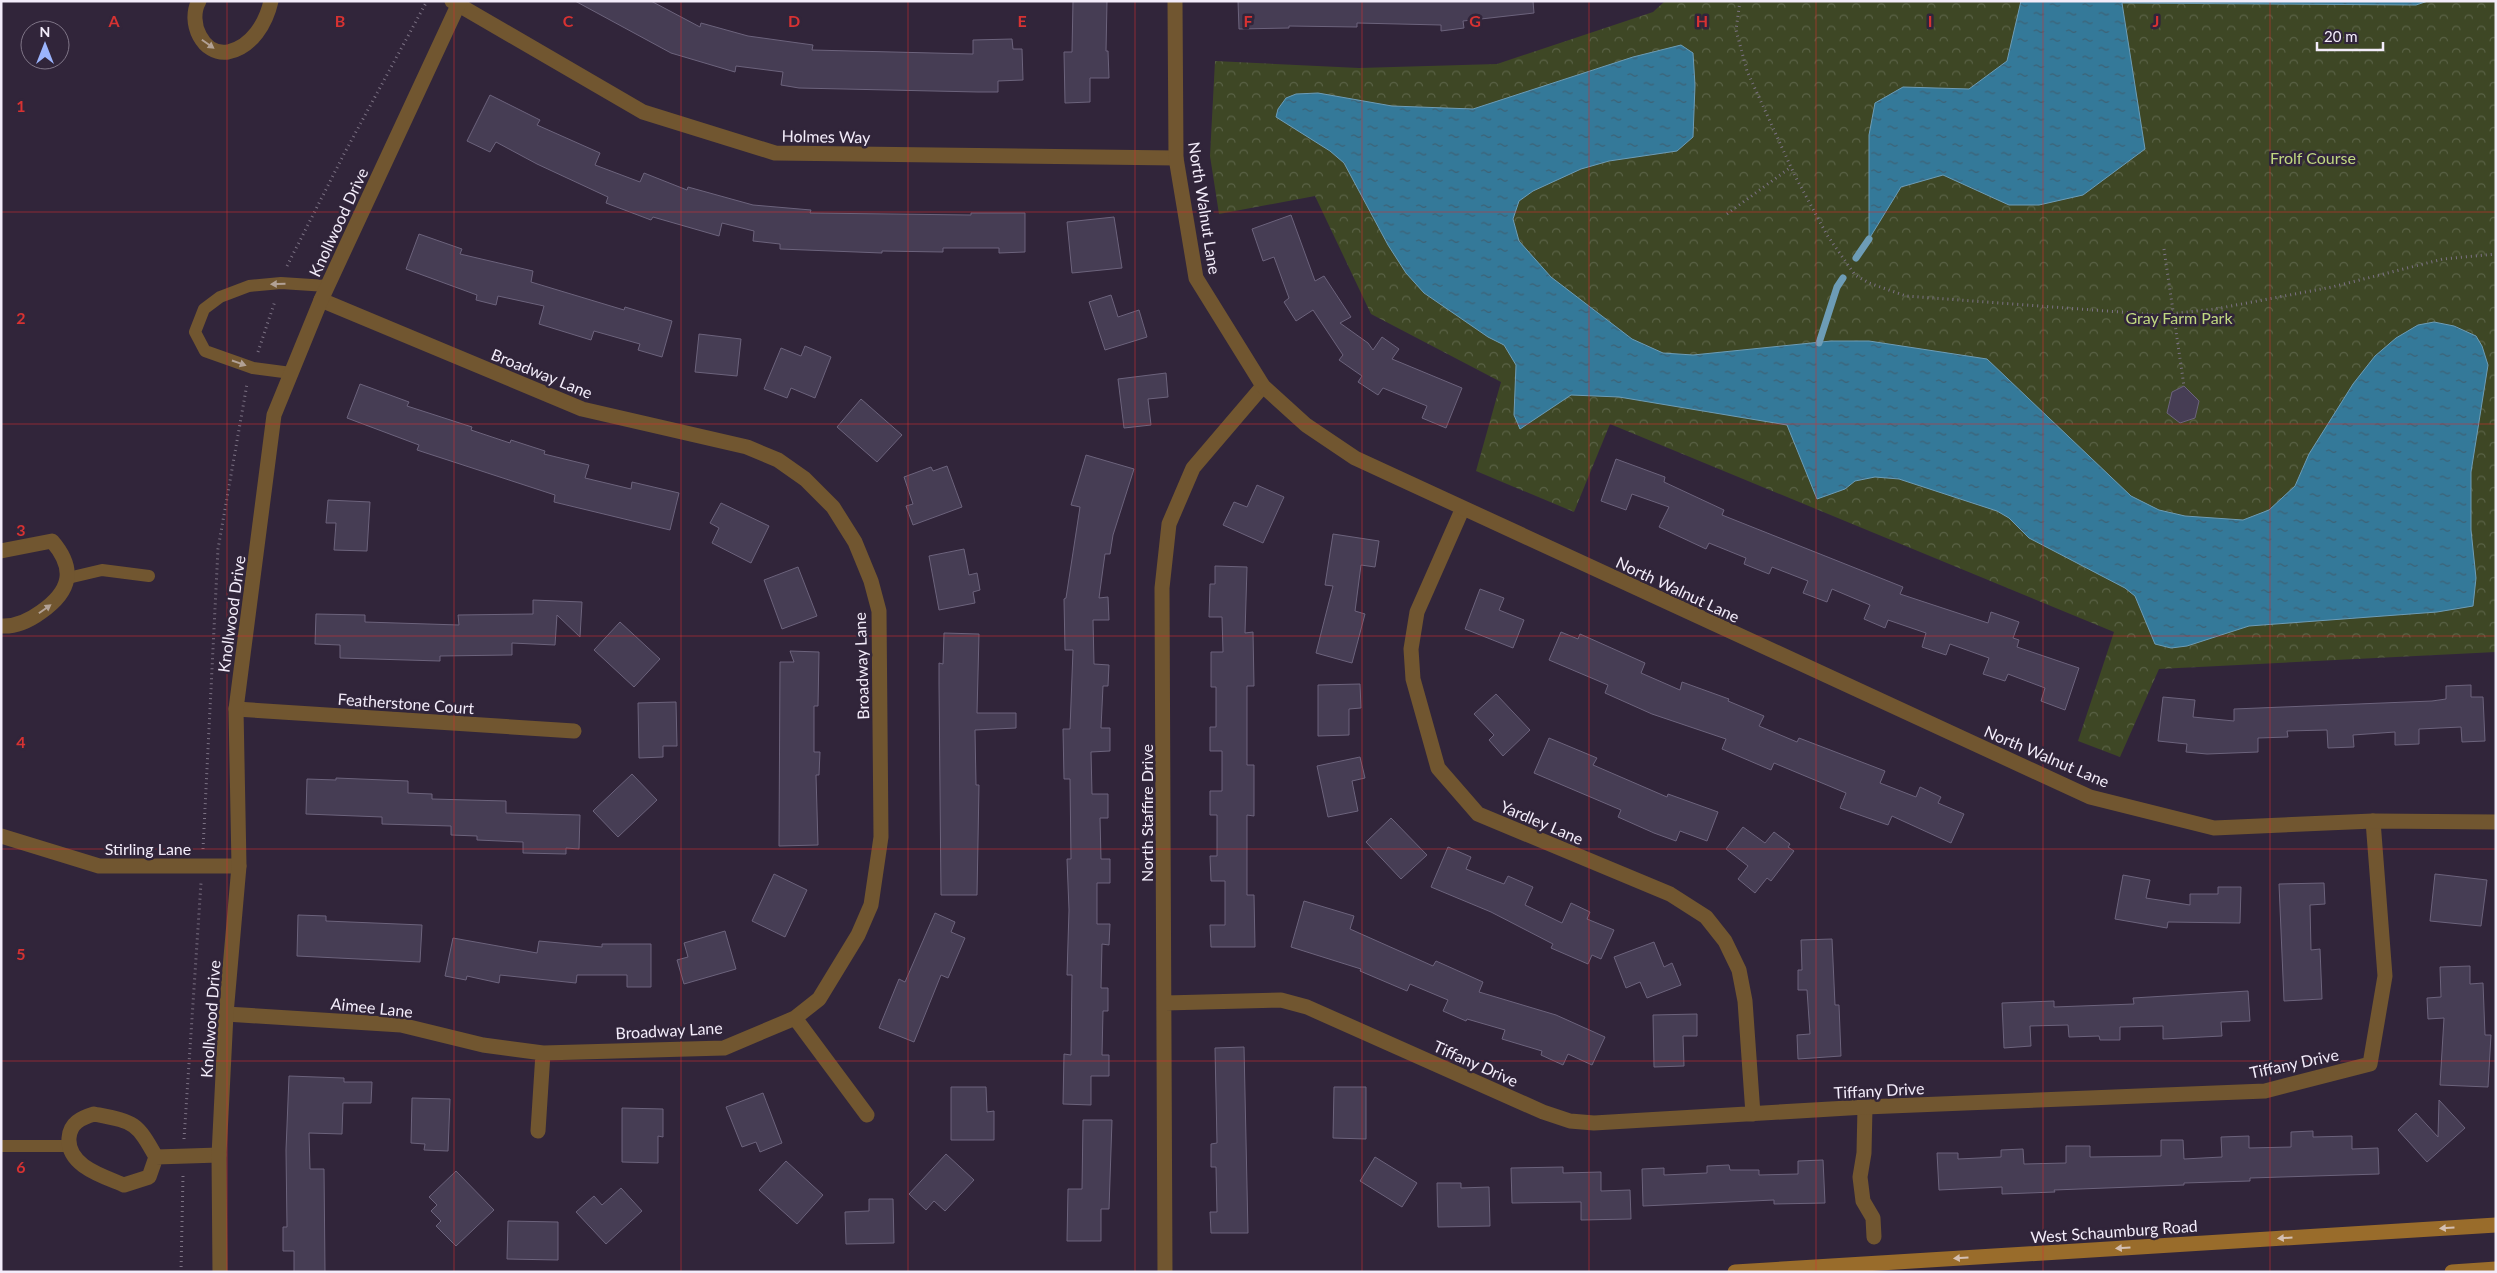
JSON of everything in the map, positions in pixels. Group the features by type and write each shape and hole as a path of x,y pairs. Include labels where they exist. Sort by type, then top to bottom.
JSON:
{"main road":[{"name":"West Schaumburg Road","path":"1735,1272 2496,1225"},
{"path":"2452,1272 2496,1269"}],"street":[{"path":"199,1 195,9 195,27 200,38 214,48 226,52 245,44 264,25 272,1"},
{"name":"North Walnut Lane","path":"1175,1 1176,158 1196,278 1263,386 1306,425 1354,458 1462,510 2090,797 2214,828 2373,821 2496,822"},
{"name":"Holmes Way","path":"457,2 643,112 775,153 1176,158"},
{"name":"Knollwood Drive","path":"220,1272 219,1155 226,1014 239,866 236,709 274,415 324,293 457,2"},
{"name":"Broadway Lane","path":"324,293 582,409 747,447 778,460 805,479 833,507 855,542 872,581 879,611 881,838 871,905 858,935 819,999 795,1018 724,1048 543,1053"},
{"name":"North Staffire Drive","path":"1165,1272 1162,588 1169,524 1193,468 1263,386"},
{"name":"Yardley Lane","path":"1462,510 1417,612 1411,648 1413,679 1438,768 1478,814 1670,894 1706,917 1726,941 1739,970 1744,1000 1753,1114"},
{"path":"1,551 52,541 63,554 67,565 68,578 62,593 52,604 31,619 9,627 1,626"},
{"name":"Featherstone Court","path":"236,709 574,731"},
{"name":"Tiffany Drive","path":"1165,1003 1280,1000 1307,1007 1543,1112 1570,1120 1594,1124 1865,1107 2265,1091 2370,1064 2385,976 2373,821"},
{"name":"Stirling Lane","path":"1,836 99,866 239,866"},
{"name":"Aimee Lane","path":"226,1014 401,1025 483,1045 543,1053"},
{"path":"795,1018 867,1115"},
{"path":"538,1132 543,1053"},
{"path":"1865,1107 1864,1153 1860,1177 1863,1201 1873,1218 1874,1237"},
{"path":"94,1114 129,1121 142,1130 156,1157 149,1177 124,1186 90,1171 77,1161 68,1146 70,1130 80,1119 94,1114"},
{"path":"156,1157 219,1155"}],"lane":[{"path":"291,373 252,368 205,351 195,332 204,308 220,297 249,286 281,283 324,293"},
{"path":"68,578 102,570 149,576"},
{"path":"1,1146 68,1146"}],"path":[{"path":"1740,1 1736,30 1747,71 1791,167 1827,235 1855,275 1869,283 1906,296 2038,308 2160,315 2215,309 2332,287 2443,259 2496,254"},
{"path":"1727,214 1791,167"},
{"path":"2164,249 2184,386"}],"green space":[{"name":"Gray Farm Park","path":"1665,1 2496,1 2496,652 2159,669 2120,757 2078,741 2114,632 1610,424 1574,512 1476,471 1501,382 1371,314 1315,196 1219,214 1210,156 1215,61 1359,68 1497,64 1653,12"}],"water":[{"path":"2021,1 2428,1 2416,5 2122,3 2145,149 2083,195 2039,205 2009,205 1943,175 1901,187 1869,239 1869,135 1875,103 1903,87 1969,89 2007,61"},
{"path":"1681,45 1693,53 1695,85 1693,137 1677,151 1609,161 1581,169 1533,191 1519,201 1513,219 1519,241 1551,277 1632,339 1663,353 1693,355 1831,341 1869,341 1987,359 2131,496 2159,510 2185,516 2243,520 2269,510 2295,486 2309,454 2353,384 2375,356 2396,338 2418,325 2434,322 2454,326 2476,336 2482,346 2488,365 2471,472 2471,530 2476,578 2473,606 2437,612 2249,626 2187,646 2171,648 2155,644 2135,596 2125,588 2029,538 2009,518 1997,511 1899,479 1875,477 1855,481 1845,489 1817,499 1787,425 1619,397 1571,395 1520,429 1514,415 1516,365 1504,345 1488,337 1424,293 1406,273 1388,245 1344,163 1330,151 1276,117 1278,109 1286,98 1296,94 1318,93 1392,106 1473,109 1633,57"}],"building":[{"path":"575,1 651,1 700,27 701,23 748,36 813,45 812,50 973,54 973,40 1012,39 1013,49 1022,49 1023,80 998,81 998,92 799,88 781,85 783,72 736,66 735,72 671,53"},
{"path":"1073,1 1107,1 1106,51 1108,51 1109,78 1090,78 1090,102 1065,103 1064,52 1072,52"},
{"path":"1238,1 1533,1 1534,13 1463,21 1464,28 1441,31 1441,25 1357,23 1357,27 1289,26 1289,28 1239,29"},
{"path":"490,95 540,120 537,125 600,153 595,165 640,182 644,173 687,190 688,187 753,205 811,210 810,213 971,215 971,213 1025,213 1025,252 999,253 999,248 943,248 943,252 882,251 882,253 780,249 780,244 753,241 754,231 722,223 719,236 653,217 651,220 606,203 608,197 537,164 496,142 490,152 467,141"},
{"path":"1291,215 1315,281 1324,276 1351,317 1340,323 1368,343 1373,350 1382,337 1399,349 1392,359 1462,388 1446,428 1422,418 1427,406 1383,388 1378,395 1358,382 1362,376 1339,360 1343,355 1313,310 1296,321 1284,302 1289,298 1274,257 1263,261 1252,229"},
{"path":"1114,217 1122,268 1072,273 1067,222"},
{"path":"419,234 462,249 460,254 533,271 531,282 624,310 625,307 672,321 662,357 638,350 640,344 594,331 591,340 539,324 544,306 498,296 496,305 476,300 477,295 406,269"},
{"path":"1111,295 1118,317 1139,310 1147,337 1105,350 1089,302"},
{"path":"699,334 741,339 737,376 695,372"},
{"path":"805,346 831,357 815,398 791,388 787,398 764,389 781,348 801,356"},
{"path":"1166,373 1168,397 1148,399 1151,425 1124,428 1118,379"},
{"path":"360,384 409,402 407,406 472,427 471,430 510,443 511,440 545,451 544,454 589,465 585,478 631,489 632,482 679,493 670,530 554,502 555,495 417,450 419,445 347,418"},
{"path":"2184,386 2199,401 2195,418 2180,423 2167,413 2172,392"},
{"path":"861,399 902,435 877,462 837,427"},
{"path":"1086,455 1134,469 1113,535 1110,554 1105,554 1099,598 1108,597 1109,620 1093,620 1094,664 1109,665 1108,686 1103,686 1101,728 1110,728 1110,751 1091,752 1092,794 1108,794 1108,818 1100,818 1101,859 1110,859 1110,883 1097,883 1097,924 1110,924 1109,945 1102,944 1101,988 1108,988 1108,1011 1103,1011 1102,1055 1109,1055 1109,1076 1091,1076 1091,1105 1063,1104 1064,1054 1071,1055 1072,975 1067,975 1069,910 1067,859 1071,859 1070,779 1064,779 1063,729 1070,729 1073,650 1065,650 1064,599 1066,598 1080,507 1071,505"},
{"path":"1616,459 1665,477 1664,482 1724,510 1722,515 1903,587 1900,594 1988,623 1991,612 2019,622 2013,638 2019,640 2017,647 2079,668 2065,710 2041,701 2045,688 2008,674 2005,681 1983,674 1989,658 1950,644 1946,655 1922,647 1926,633 1888,620 1885,628 1864,619 1870,605 1832,589 1827,602 1803,593 1808,581 1772,567 1769,574 1744,564 1746,558 1709,543 1706,549 1659,527 1669,507 1632,494 1626,510 1601,501"},
{"path":"947,466 962,507 913,525 906,506 913,504 904,477 931,467 933,471"},
{"path":"1257,485 1284,497 1263,543 1223,525 1234,502 1247,507"},
{"path":"328,500 370,502 367,551 334,550 336,523 326,523"},
{"path":"721,503 769,526 751,563 712,543 719,528 710,523"},
{"path":"1333,534 1379,541 1375,567 1361,565 1355,611 1365,614 1352,663 1316,653 1333,586 1325,585"},
{"path":"964,549 969,575 977,573 980,590 973,592 975,603 939,610 929,556"},
{"path":"1215,566 1247,567 1245,633 1253,632 1254,686 1247,686 1247,765 1254,765 1254,816 1247,815 1247,895 1254,895 1255,947 1211,947 1210,925 1225,925 1225,881 1211,881 1210,856 1217,856 1217,815 1210,815 1210,791 1222,791 1222,751 1210,751 1210,727 1216,727 1216,687 1211,687 1211,652 1223,652 1222,617 1209,617 1210,584 1215,584"},
{"path":"798,567 817,616 782,629 764,580"},
{"path":"1480,589 1504,598 1499,610 1524,620 1513,648 1465,629"},
{"path":"533,600 582,602 580,637 557,615 555,645 512,643 512,655 440,656 440,661 340,658 340,645 315,644 316,614 365,615 365,622 459,625 458,615 533,614"},
{"path":"620,622 660,659 634,687 594,650"},
{"path":"1561,632 1578,639 1580,634 1645,663 1641,673 1680,690 1682,682 1729,699 1728,701 1764,716 1759,726 1797,742 1799,738 1885,771 1880,783 1916,797 1920,787 1941,797 1938,803 1964,814 1951,843 1892,816 1888,825 1840,808 1846,793 1774,763 1771,770 1722,749 1726,739 1652,714 1605,693 1608,685 1549,660"},
{"path":"944,633 979,634 977,713 1016,713 1016,728 975,730 976,785 979,785 977,895 941,895 939,663 943,664"},
{"path":"790,651 819,652 818,706 814,706 814,752 820,752 819,775 816,775 818,845 779,846 780,662 794,662"},
{"path":"1360,684 1361,708 1349,709 1349,735 1318,736 1318,685"},
{"path":"2471,685 2471,697 2483,697 2485,741 2462,742 2461,727 2419,729 2419,744 2395,745 2395,732 2353,735 2354,747 2328,748 2327,730 2287,731 2288,737 2258,738 2258,752 2207,754 2186,752 2187,744 2158,741 2163,697 2195,700 2193,717 2234,721 2234,709 2432,701 2446,699 2446,686"},
{"path":"1496,694 1530,730 1503,756 1489,740 1494,735 1474,714"},
{"path":"676,702 677,746 663,746 663,757 639,758 638,703"},
{"path":"1549,738 1597,758 1593,765 1667,797 1668,794 1718,812 1707,841 1680,831 1676,841 1654,833 1618,817 1621,810 1534,773"},
{"path":"1360,757 1365,778 1352,781 1358,811 1328,817 1317,766"},
{"path":"632,774 657,800 618,837 593,811"},
{"path":"336,778 408,781 408,793 432,794 432,799 506,801 506,813 580,815 579,849 566,848 566,854 523,853 523,842 477,840 477,836 451,835 451,826 382,824 382,817 306,814 307,779 336,780"},
{"path":"1391,818 1427,855 1401,879 1366,842"},
{"path":"1743,827 1765,843 1774,832 1790,844 1788,847 1794,851 1771,881 1767,878 1755,893 1738,879 1748,866 1726,849"},
{"path":"1448,847 1471,857 1466,869 1504,884 1508,876 1533,887 1525,905 1562,923 1571,903 1590,912 1587,919 1614,930 1601,959 1592,955 1588,964 1551,948 1553,944 1491,912 1431,887"},
{"path":"774,874 807,890 785,937 752,921"},
{"path":"2435,874 2487,880 2481,926 2430,921"},
{"path":"2123,875 2150,880 2146,898 2190,905 2190,894 2218,894 2218,887 2241,887 2240,923 2168,922 2167,928 2115,919"},
{"path":"2324,883 2325,904 2310,905 2311,950 2320,949 2322,999 2284,1001 2279,884"},
{"path":"1304,901 1354,916 1350,929 1433,966 1436,961 1483,982 1479,992 1556,1015 1605,1037 1592,1065 1568,1054 1563,1065 1541,1055 1542,1051 1502,1039 1505,1030 1467,1019 1466,1021 1443,1011 1448,1000 1410,984 1407,991 1360,971 1361,969 1291,947"},
{"path":"935,913 955,922 951,932 965,938 948,978 941,975 914,1042 879,1028 899,979 905,982"},
{"path":"298,915 326,916 326,921 422,925 420,962 297,956"},
{"path":"725,931 736,969 684,984 677,960 688,957 684,943"},
{"path":"453,938 537,953 539,941 602,947 602,944 651,944 651,987 627,987 627,975 577,975 576,983 500,975 499,983 467,976 466,980 445,976"},
{"path":"1832,939 1835,1005 1839,1005 1841,1056 1798,1059 1797,1035 1810,1034 1807,990 1798,990 1798,970 1802,970 1801,940"},
{"path":"1654,942 1664,967 1672,963 1681,985 1647,998 1640,982 1626,988 1614,957"},
{"path":"2470,966 2470,984 2483,983 2485,1035 2491,1035 2488,1087 2440,1085 2444,1018 2428,1019 2427,998 2441,997 2440,967"},
{"path":"2248,991 2250,1021 2221,1022 2222,1036 2163,1039 2163,1026 2120,1027 2120,1040 2100,1040 2099,1036 2069,1037 2068,1025 2030,1026 2031,1046 2004,1048 2002,1003 2054,1001 2054,1007 2134,1004 2133,998"},
{"path":"1697,1014 1697,1036 1683,1036 1684,1066 1654,1067 1653,1015"},
{"path":"1244,1047 1248,1233 1211,1233 1210,1212 1217,1212 1216,1167 1211,1167 1211,1144 1217,1143 1215,1048"},
{"path":"289,1076 344,1078 344,1082 372,1082 371,1103 343,1103 342,1134 309,1133 310,1169 324,1169 325,1272 294,1272 294,1251 283,1251 283,1227 287,1227 286,1150"},
{"path":"951,1087 986,1087 987,1112 994,1111 994,1140 951,1140"},
{"path":"1334,1087 1366,1087 1366,1139 1333,1138"},
{"path":"763,1093 782,1143 760,1152 756,1142 742,1147 726,1107"},
{"path":"412,1098 450,1099 448,1151 424,1150 425,1144 411,1143"},
{"path":"2439,1100 2465,1128 2427,1162 2398,1130 2416,1113 2438,1137"},
{"path":"622,1108 663,1109 663,1137 658,1136 658,1163 622,1162"},
{"path":"1083,1120 1112,1120 1109,1209 1101,1209 1101,1241 1067,1241 1068,1189 1082,1189"},
{"path":"2313,1131 2313,1137 2352,1136 2352,1149 2378,1148 2379,1174 2250,1178 2250,1181 2002,1194 2002,1187 1939,1190 1937,1153 1958,1153 1958,1159 2001,1157 2001,1150 2023,1149 2024,1164 2066,1163 2066,1146 2090,1146 2090,1157 2161,1156 2161,1140 2183,1140 2184,1159 2222,1157 2221,1137 2249,1136 2249,1148 2291,1147 2291,1132"},
{"path":"946,1154 974,1180 945,1211 934,1201 926,1210 909,1194"},
{"path":"1375,1157 1417,1183 1402,1207 1360,1181"},
{"path":"1823,1160 1825,1203 1774,1204 1774,1200 1643,1206 1642,1169 1664,1168 1664,1175 1707,1173 1707,1166 1729,1165 1730,1170 1759,1170 1759,1175 1798,1174 1798,1161"},
{"path":"786,1161 823,1195 797,1224 759,1190"},
{"path":"1563,1167 1563,1173 1601,1172 1601,1191 1630,1190 1631,1219 1581,1220 1581,1202 1512,1203 1511,1168"},
{"path":"456,1171 494,1210 456,1246 436,1226 441,1221 431,1211 437,1205 429,1197"},
{"path":"1437,1183 1461,1183 1461,1188 1489,1187 1490,1226 1438,1227"},
{"path":"621,1188 642,1211 606,1244 576,1212 594,1196 602,1205"},
{"path":"869,1199 893,1199 894,1243 846,1244 845,1212 869,1211"},
{"path":"508,1221 558,1222 558,1260 507,1259"}],"waterway":[{"path":"1856,258 1869,239"},
{"path":"1819,343 1837,287 1843,278"}],"park label":[{"name":"Frolf Course","path":"2313,157"}]}
